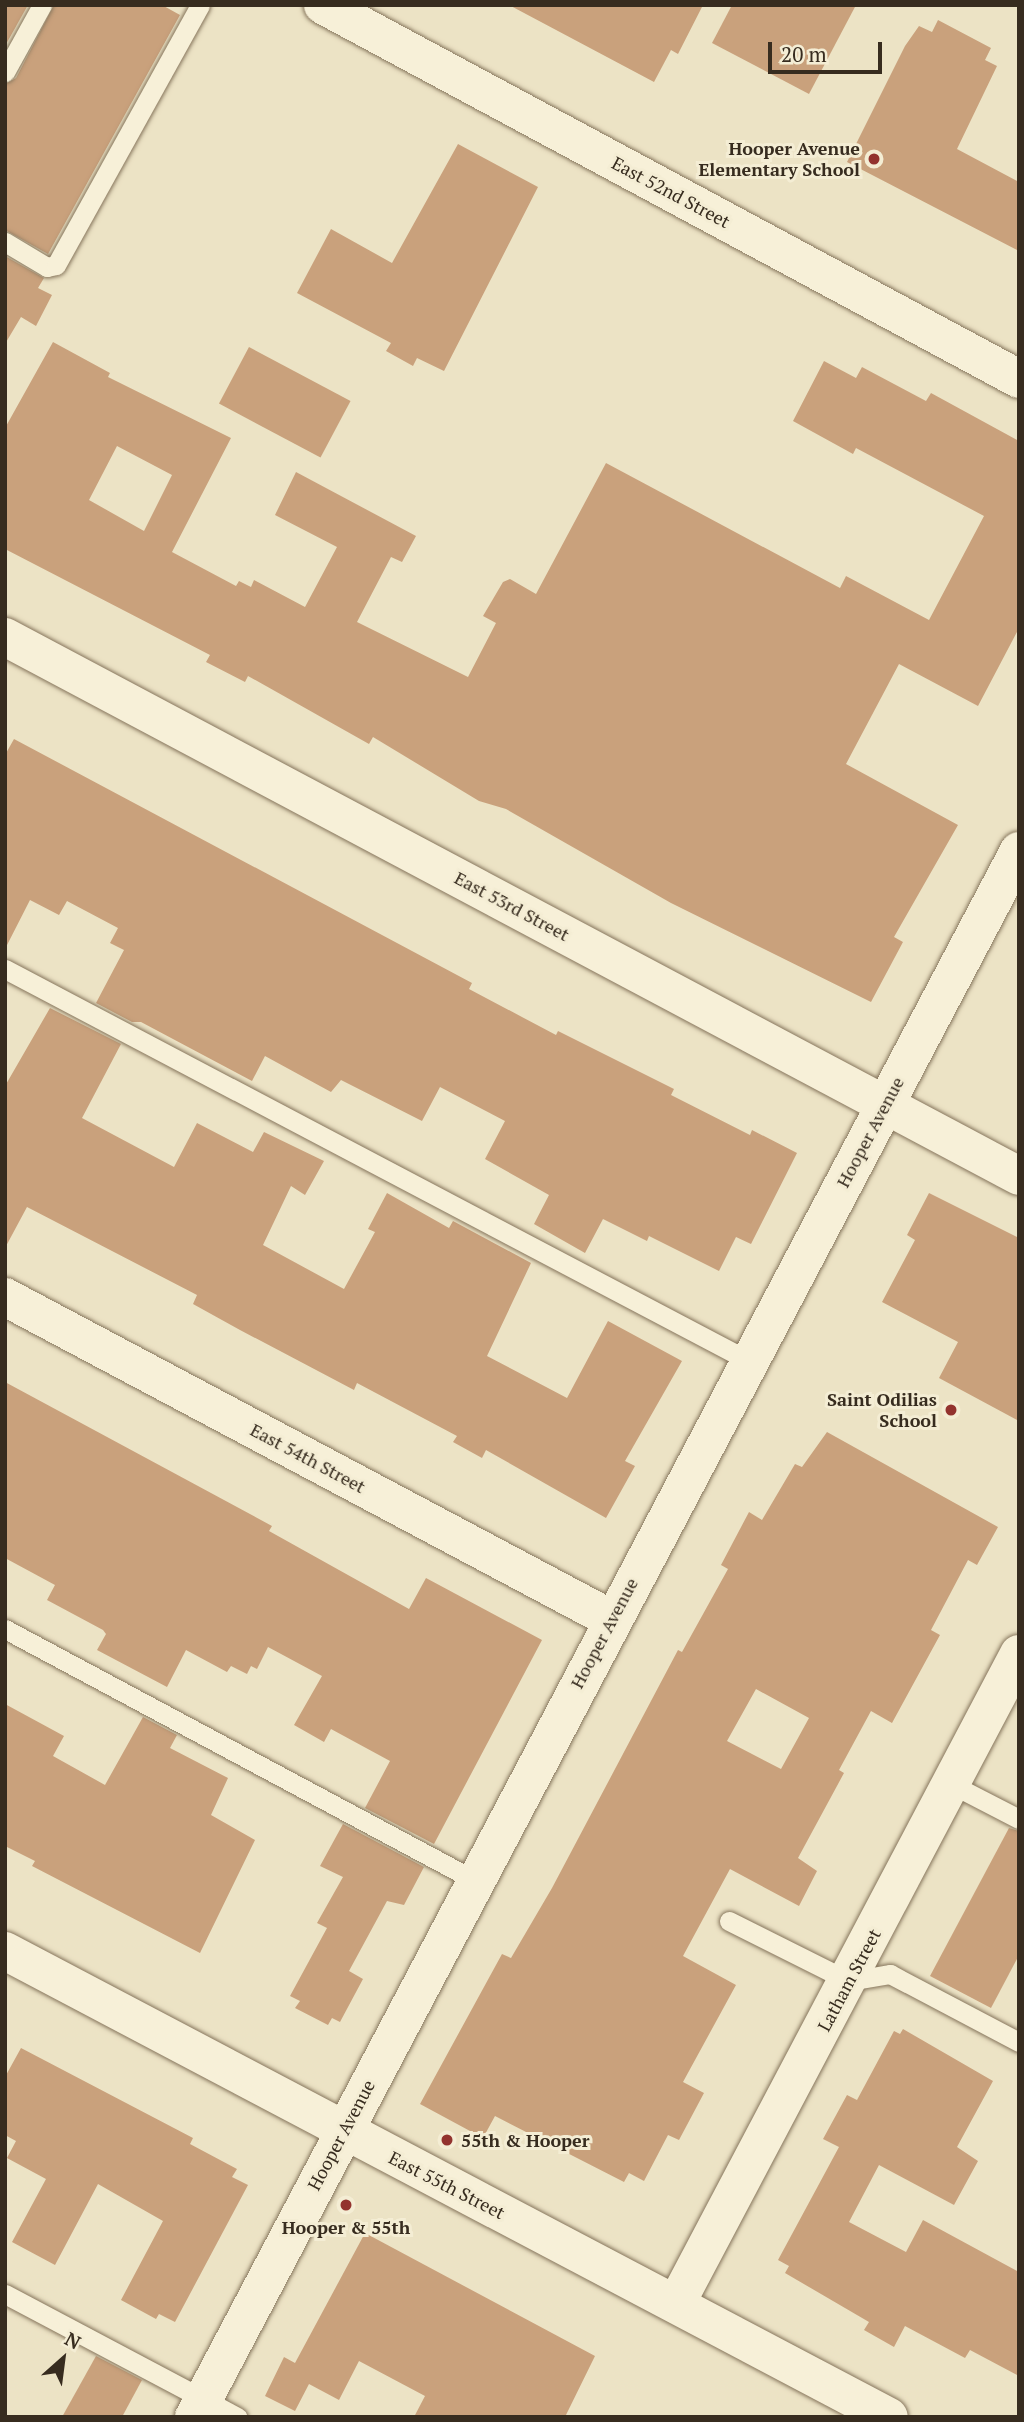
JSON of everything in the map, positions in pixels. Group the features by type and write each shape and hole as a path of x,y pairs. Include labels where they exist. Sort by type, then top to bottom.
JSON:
{"street":[{"name":"East 52nd Street","path":"323,5 1019,379"},
{"name":"East 53rd Street","path":"5,636 1019,1176"},
{"name":"Hooper Avenue","path":"198,2408 611,1619 1019,851"},
{"name":"East 54th Street","path":"5,1297 611,1619"},
{"name":"Latham Street","path":"676,2304 953,1785 1019,1654"},
{"name":"East 55th Street","path":"5,1951 889,2417"}],"lane":[{"path":"5,72 42,5"},
{"path":"5,242 47,267 56,265 200,5"},
{"path":"5,969 749,1362"},
{"path":"5,1629 474,1880"},
{"path":"953,1785 1019,1819"},
{"path":"729,1921 849,1981 890,1974 1019,2042"},
{"path":"5,2294 198,2408 237,2417"}],"building":[{"path":"5,5 28,5 5,46"},
{"path":"54,5 162,5 180,15 48,254 5,230 5,84 16,78"},
{"path":"509,5 703,5 678,54 671,50 654,82"},
{"path":"732,5 856,5 809,94 712,43"},
{"path":"938,20 991,48 985,60 997,66 957,149 1019,182 1019,251 847,162 905,46 919,26 932,32"},
{"path":"458,144 538,187 444,371 417,358 413,366 386,351 391,343 297,293 331,229 392,263"},
{"path":"5,256 44,278 38,288 52,295 36,326 21,317 5,344"},
{"path":"53,342 110,373 108,377 231,438 172,552 236,586 239,581 251,587 254,580 305,607 337,547 275,515 296,472 416,536 402,562 391,557 357,622 468,677 496,623 483,616 503,582 510,579 536,594 606,463 840,588 846,576 929,620 984,516 856,448 853,454 793,421 824,361 856,378 862,367 926,401 931,393 1019,441 1019,628 978,706 899,664 846,764 958,825 894,937 903,942 871,1002 671,903 506,809 479,801 373,737 369,744 248,676 245,682 206,662 210,655 5,549 5,428","holes":["117,446 172,475 144,531 89,500"]},
{"path":"249,347 351,401 320,457 219,404"},
{"path":"14,739 472,983 469,989 556,1035 558,1031 674,1089 671,1095 750,1135 752,1130 797,1153 751,1244 736,1237 719,1271 649,1236 647,1241 603,1219 585,1253 534,1224 549,1195 485,1159 505,1121 440,1087 422,1121 341,1080 331,1092 265,1056 252,1081 141,1022 132,1022 96,1003 124,950 110,943 118,928 67,901 59,915 30,900 5,949 5,755"},
{"path":"50,1008 121,1044 82,1118 174,1167 197,1123 253,1152 264,1132 324,1161 305,1195 291,1186 263,1245 344,1289 375,1232 368,1229 387,1193 449,1228 453,1221 531,1263 487,1356 567,1398 608,1321 682,1361 625,1461 635,1466 606,1518 486,1450 482,1458 453,1442 457,1436 357,1383 354,1390 240,1330 193,1304 197,1295 27,1207 5,1248 5,1086"},
{"path":"929,1193 1019,1238 1019,1421 939,1378 958,1342 882,1302 915,1240 907,1235"},
{"path":"5,1382 272,1526 269,1531 409,1609 426,1578 542,1640 434,1844 365,1808 390,1761 331,1729 324,1742 294,1725 322,1676 268,1647 257,1669 251,1666 247,1674 231,1666 227,1672 186,1650 167,1687 97,1650 106,1634 103,1630 47,1600 55,1585 5,1558"},
{"path":"827,1432 998,1527 977,1565 968,1560 931,1630 940,1635 892,1723 871,1711 839,1770 844,1773 798,1858 817,1871 799,1906 730,1869 683,1956 736,1985 683,2082 704,2093 679,2140 668,2135 644,2181 629,2173 624,2182 495,2116 483,2138 420,2104 502,1954 511,1958 552,1888 678,1650 682,1652 728,1569 721,1565 749,1512 762,1520 795,1464 802,1467","holes":["756,1689 809,1718 781,1769 727,1741"]},
{"path":"5,1704 64,1736 53,1756 105,1785 143,1717 177,1735 170,1748 228,1778 211,1815 255,1840 200,1953 32,1866 35,1861 5,1846"},
{"path":"343,1824 424,1867 404,1905 387,1901 349,1971 363,1979 340,2022 332,2018 328,2025 295,2008 300,2001 290,1996 327,1928 317,1923 343,1877 320,1866"},
{"path":"1009,1828 1019,1831 1019,1955 991,2008 930,1976"},
{"path":"903,2029 993,2081 957,2147 978,2161 954,2205 879,2165 849,2222 906,2252 923,2220 1019,2272 1019,2376 970,2350 965,2358 905,2326 894,2347 864,2330 869,2322 785,2273 789,2266 778,2260 839,2147 823,2139 847,2095 857,2100 894,2031 900,2034"},
{"path":"21,2048 193,2138 190,2144 237,2169 232,2177 248,2185 175,2322 159,2314 156,2319 121,2300 163,2221 98,2184 55,2265 12,2242 46,2179 7,2158 16,2141 5,2135 5,2077"},
{"path":"365,2233 595,2356 565,2417 414,2417 425,2396 359,2361 339,2400 309,2384 295,2411 265,2396 284,2357 295,2363"},
{"path":"96,2356 142,2380 122,2417 62,2417"}],"place":[{"name":"Hooper Avenue Elementary School","path":"874,159"},
{"name":"Saint Odilias School","path":"951,1410"},
{"name":"55th & Hooper","path":"447,2140"},
{"name":"Hooper & 55th","path":"346,2205"}]}
